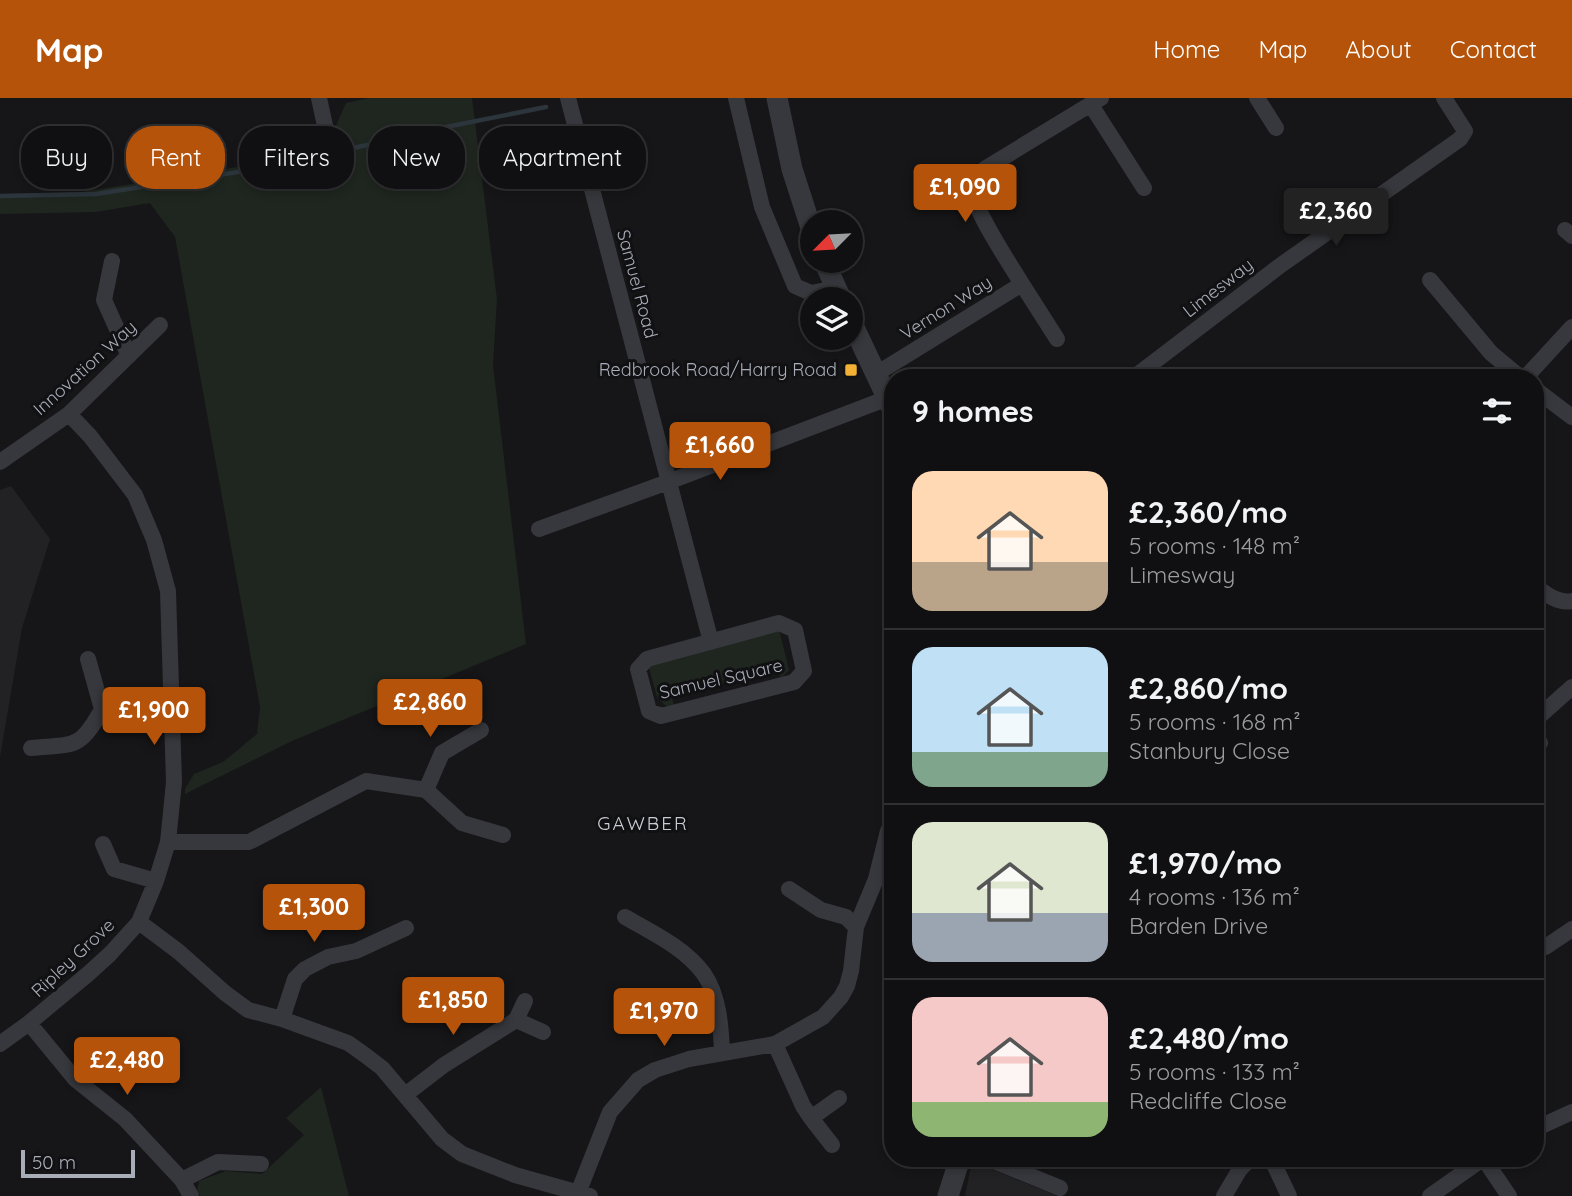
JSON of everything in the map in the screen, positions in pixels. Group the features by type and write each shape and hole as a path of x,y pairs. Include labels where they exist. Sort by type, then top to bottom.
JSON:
{"street":[{"path":"319,98 325,126"},
{"name":"Samuel Road","path":"568,98 711,642"},
{"path":"736,98 762,207 795,286 800,288"},
{"path":"777,98 792,169 805,210"},
{"path":"1257,98 1276,128"},
{"name":"Limesway","path":"1145,369 1281,265 1460,139 1465,131 1444,98"},
{"path":"1096,101 1143,188"},
{"name":"Vernon Way","path":"884,369 1022,284 976,206 973,190 976,178 986,168 1096,101"},
{"path":"112,261 104,300 129,356"},
{"path":"1430,280 1491,354 1511,369"},
{"path":"1022,284 1057,339"},
{"name":"Innovation Way","path":"0,462 69,414 160,325"},
{"path":"1532,369 1572,327"},
{"path":"863,346 884,391"},
{"name":"Vernon Way","path":"876,374 884,369"},
{"path":"1544,396 1572,417"},
{"path":"539,529 884,405"},
{"name":"Ripley Grove","path":"0,1044 29,1023 110,954 139,922 168,842 174,782 168,591 155,540 135,495 90,436 69,414"},
{"path":"1544,593 1549,597 1572,601"},
{"name":"Samuel Square","path":"779,623 794,630 804,671 794,682 661,716 649,711 638,669 647,659 711,642 779,623"},
{"path":"31,748 71,744 81,740 91,729 102,709 88,659"},
{"path":"1544,712 1572,687"},
{"path":"102,709 171,708"},
{"path":"426,790 442,753 481,730"},
{"path":"168,842 249,842 366,781 426,790 462,823 503,835"},
{"path":"103,844 114,869 156,881"},
{"path":"139,922 248,1010 282,1019 348,1043 382,1068 442,1139 462,1154 515,1175 584,1194 610,1112 638,1080 655,1070 689,1059 775,1044 823,1017 841,997 851,971 856,927 876,879 884,847"},
{"path":"789,889 821,910 846,917 856,927"},
{"path":"625,917 680,950 703,973 711,987 720,1023 722,1052"},
{"path":"282,1019 295,979 305,969 328,957 356,951 406,928"},
{"path":"1544,947 1572,929"},
{"path":"405,1095 444,1065 516,1020 525,1001"},
{"path":"516,1020 543,1032"},
{"path":"29,1023 75,1079 125,1119 182,1180 191,1196"},
{"path":"775,1044 803,1106 832,1145"},
{"path":"811,1118 839,1098"},
{"path":"1544,1125 1572,1112"},
{"path":"229,1145 229,1163"},
{"path":"182,1180 218,1162 261,1164"},
{"path":"948,1196 957,1167"},
{"path":"1009,1167 1060,1188"},
{"path":"1224,1196 1242,1167"},
{"path":"1274,1167 1289,1196"},
{"path":"1430,1196 1472,1167"},
{"path":"1489,1167 1509,1196"}],"shaded area":[{"path":"368,98 472,98 479,154 479,189 483,189 497,299 493,365 526,644 292,741 185,794 194,774 223,762 257,734 260,707 175,237 150,203 96,212 0,214 0,194 82,192 126,185 126,189 225,189 225,169 239,167 239,189 354,189 354,126 336,126 346,103"},
{"path":"11,486 50,539 22,628 0,757 0,490"},
{"path":"779,629 789,670 782,677 776,673 764,672 672,698 674,706 667,707 657,697 649,668 653,664"},
{"path":"321,1087 349,1196 200,1196 197,1190 199,1181 226,1171 262,1174 304,1135 286,1118"},
{"path":"971,1167 987,1167 1057,1196 965,1196"}],"waterway":[{"path":"354,148 546,107"},
{"path":"0,196 96,194 239,172"}],"place":[{"name":"Redbrook Road/Harry Road","path":"851,370"}],"district":[{"name":"GAWBER","path":"643,823"}]}
